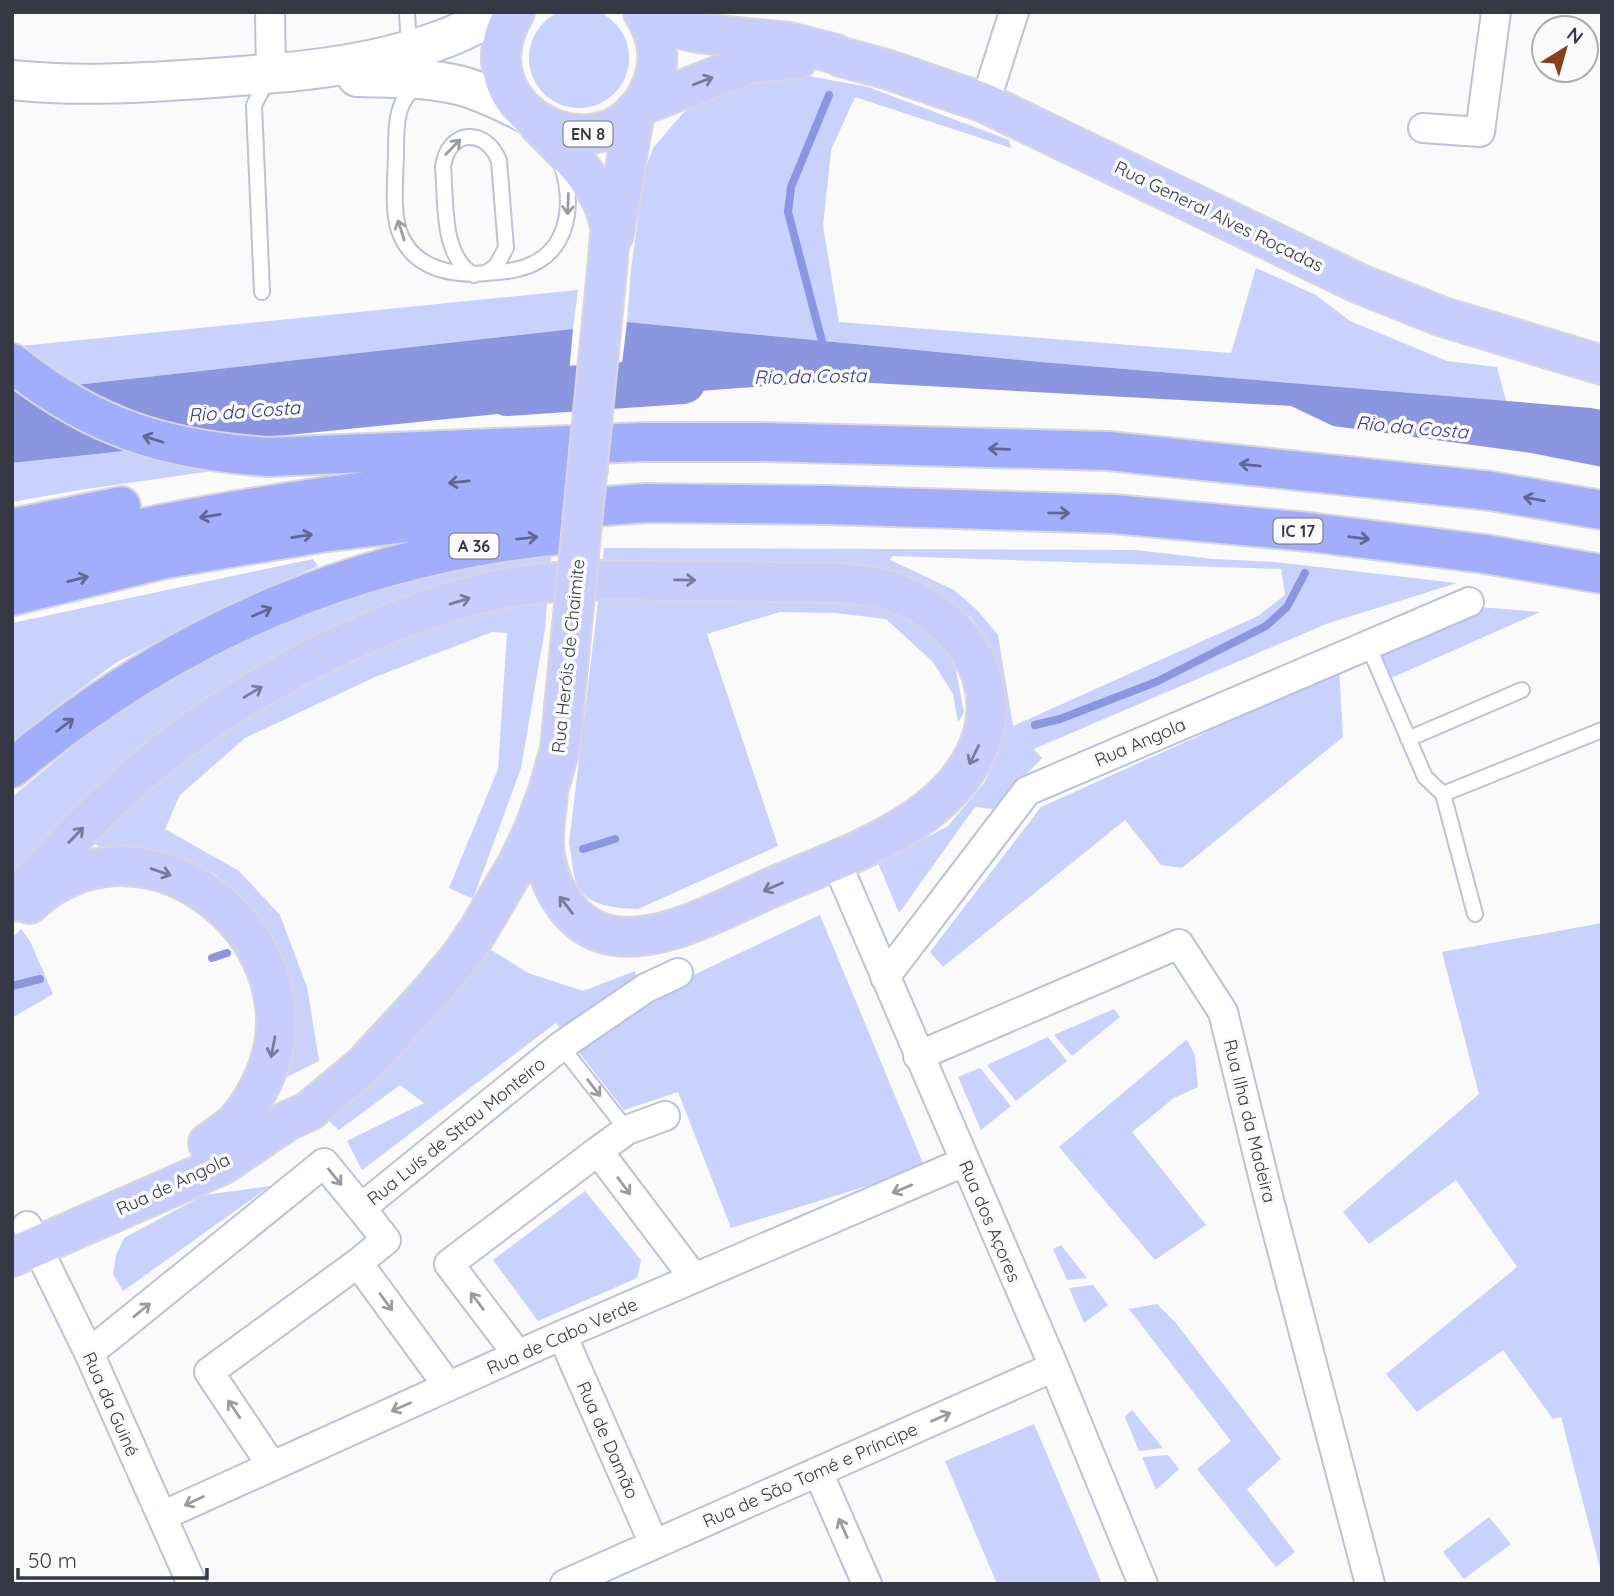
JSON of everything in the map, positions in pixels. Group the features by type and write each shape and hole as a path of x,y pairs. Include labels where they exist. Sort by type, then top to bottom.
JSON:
{"highway":[{"path":"12,363 88,414 122,429 188,449 268,457 670,442 1109,451 1491,491 1602,510"},
{"path":"12,528 180,494 282,478 372,465 539,447"},
{"path":"12,558 180,521 413,487 557,471 943,448"},
{"path":"12,596 127,568 238,546 392,524 519,511 646,503 828,505 991,511"},
{"name":"IC 17","path":"991,511 1114,514 1309,532 1485,555 1602,575"},
{"name":"A 36","path":"12,768 95,703 186,648 273,607 369,571 469,547 522,538 693,524 991,511"}],"main road":[{"path":"515,12 504,36 502,65 509,92 538,124"},
{"name":"Rua General Alves Roçadas","path":"638,108 653,81 657,61 656,41 645,17"},
{"name":"Rua General Alves Roçadas","path":"645,17 698,33 720,26 789,42 909,76 985,103 1360,284 1443,317 1602,365"},
{"name":"Rua General Alves Roçadas","path":"538,124 565,134 592,134 614,127 638,108 751,63 841,57"},
{"name":"Rua Heróis de Chaimite","path":"608,260 638,108"},
{"name":"Rua Heróis de Chaimite","path":"288,1121 309,1111 363,1066 461,956 518,863 548,791 560,749 610,229 606,211 583,171 538,124"},
{"path":"12,902 132,780 223,710 270,682 358,639 417,614 492,592 557,582 644,580 853,585 883,589 909,597 950,626 968,648 985,689 986,723 979,747 959,781 926,811 869,844 702,918 662,932 639,937 600,933 566,908 551,880 544,846 548,791"},
{"path":"12,920 33,901 61,882 84,871 120,866 140,866 190,883 232,914 263,961 272,989 276,1017 274,1042 268,1069 249,1105 234,1123 208,1143"},
{"name":"Rua de Angola","path":"22,1240 208,1143 288,1121"},
{"name":"Rua de Angola","path":"22,1240 222,1165 288,1121"}],"street":[{"path":"270,12 271,75"},
{"name":"Rua General Alves Roçadas","path":"271,75 384,58 448,38 499,12"},
{"path":"985,103 1014,12"},
{"path":"1423,128 1480,132 1496,12"},
{"name":"Rua General Alves Roçadas","path":"12,80 61,85 102,85 271,75 407,78 483,92 538,124"},
{"name":"Rua Angola","path":"885,977 1027,790 1469,602"},
{"name":"Rua dos Açores","path":"835,859 1054,1367 1143,1584"},
{"name":"Rua Ilha da Madeira","path":"918,1056 1179,944 1223,1012 1268,1196 1370,1584"},
{"name":"Rua Luís de Sttau Monteiro","path":"89,1353 324,1163 361,1208 561,1046 646,988 678,973"},
{"path":"518,1355 449,1264 627,1130 664,1116"},
{"path":"598,1151 694,1278"},
{"name":"Rua de Cabo Verde","path":"162,1517 562,1335 964,1162"},
{"path":"272,1466 209,1372 386,1240 361,1208"},
{"name":"Rua da Guiné","path":"22,1240 89,1353 192,1584"},
{"path":"358,1263 448,1386"},
{"name":"Rua de Damão","path":"562,1335 654,1544"},
{"name":"Rua de São Tomé e Príncipe","path":"565,1584 1054,1367"},
{"path":"818,1472 867,1584"}],"lane":[{"path":"407,12 409,50"},
{"path":"262,292 254,105 271,75"},
{"path":"440,82 418,86 409,92 396,125 396,212 400,235 411,252 428,265 447,272 480,274 520,269 551,250 560,239 566,224 570,198 538,124"},
{"path":"463,137 477,137 488,143 496,152 499,161 506,248 496,266 480,274 459,263 450,242 444,154 453,143 463,137"},
{"path":"1368,645 1425,777 1443,794 1475,914"},
{"path":"1408,739 1521,690"},
{"path":"1443,794 1602,730"},
{"path":"561,1046 627,1130"}],"shaded area":[{"path":"579,8 598,11 615,22 626,39 629,58 626,77 615,94 598,105 579,108 560,105 543,94 532,77 529,58 532,39 543,22 560,11"},
{"path":"803,75 868,87 1009,140 1011,148 855,97 831,150 823,226 839,322 1231,353 1256,268 1316,295 1350,321 1447,361 1497,367 1506,401 1041,362 627,322 631,269 645,170 653,148 684,112 710,95 746,83"},
{"path":"578,290 573,329 75,385 21,346"},
{"path":"143,449 219,470 12,502 12,463"},
{"path":"604,548 1136,550 1213,559 1275,562 1457,583 1326,624 1034,749 1042,758 993,809 975,807 899,913 878,863 948,826 984,783 999,752 1003,706 1000,680 986,638 971,618 939,593 887,573 602,565","holes":["892,556 1281,569 1285,595 1258,616 1013,726 998,635 978,611 954,590 890,560"]},
{"path":"552,553 550,570 298,652 12,882 12,797 103,721 199,660 264,631 407,579"},
{"path":"313,559 318,566 260,591 117,662 52,710 12,745 12,623"},
{"path":"599,594 837,597 895,613 925,624 955,664 964,713 958,722 953,694 933,662 886,619 835,613 780,612 707,634 778,846 638,909 602,904 586,897 580,890 569,843"},
{"path":"547,602 545,629 521,768 473,899 449,888 498,769 507,633 492,632 375,677 245,738 180,795 165,829 239,871 280,915 307,987 319,1061 281,1080 293,1029 292,985 278,954 252,910 215,874 175,855 100,848 92,842 197,745 299,687 428,627 496,609"},
{"path":"1479,607 1540,612 1389,679 1380,653"},
{"path":"1339,668 1343,737 1182,868 1161,865 1125,820 943,967 930,952 1041,807 1192,739"},
{"path":"820,915 925,1168 731,1228 678,1092 624,1110 556,1023 362,1170 347,1141 424,1103 400,1085 339,1130 329,1121 486,947 528,973 583,991 635,971 643,999"},
{"path":"1602,923 1602,1576 1561,1417 1553,1419 1503,1350 1417,1412 1386,1374 1517,1267 1456,1180 1369,1244 1343,1212 1479,1094 1442,952"},
{"path":"21,929 30,941 53,994 12,1018 12,938"},
{"path":"1114,1009 1120,1017 1072,1056 1054,1035"},
{"path":"1048,1037 1067,1061 1016,1101 987,1065"},
{"path":"1187,1039 1195,1056 1198,1087 1174,1098 1132,1132 1206,1225 1155,1260 1059,1147"},
{"path":"980,1068 1011,1106 981,1130 958,1077"},
{"path":"270,1186 123,1291 113,1274 116,1255 124,1238 204,1195"},
{"path":"585,1191 641,1260 637,1278 538,1321 493,1260"},
{"path":"1061,1245 1087,1278 1067,1280 1053,1249"},
{"path":"1093,1285 1108,1305 1084,1323 1069,1288"},
{"path":"1157,1304 1175,1322 1281,1459 1247,1489 1295,1552 1276,1567 1197,1469 1231,1441 1129,1309"},
{"path":"1132,1410 1163,1448 1139,1451 1125,1417"},
{"path":"1034,1424 1102,1584 997,1584 945,1461"},
{"path":"1168,1455 1179,1469 1156,1490 1142,1457"},
{"path":"1489,1517 1511,1544 1464,1579 1443,1552"}],"water":[{"path":"627,322 1041,362 1591,408 1602,410 1602,467 1531,453 1333,426 1291,406 836,381 618,397"},
{"path":"573,329 566,407 258,438 159,426 75,385"},
{"path":"12,387 143,449 12,463"}],"waterway":[{"path":"824,349 788,212 791,187 829,95"},
{"name":"Rio da Costa","path":"507,393 683,381"},
{"path":"1035,725 1060,719 1156,682 1266,626 1287,607 1305,573"},
{"path":"583,849 615,839"},
{"path":"212,958 227,953"},
{"path":"12,986 40,979"}]}
